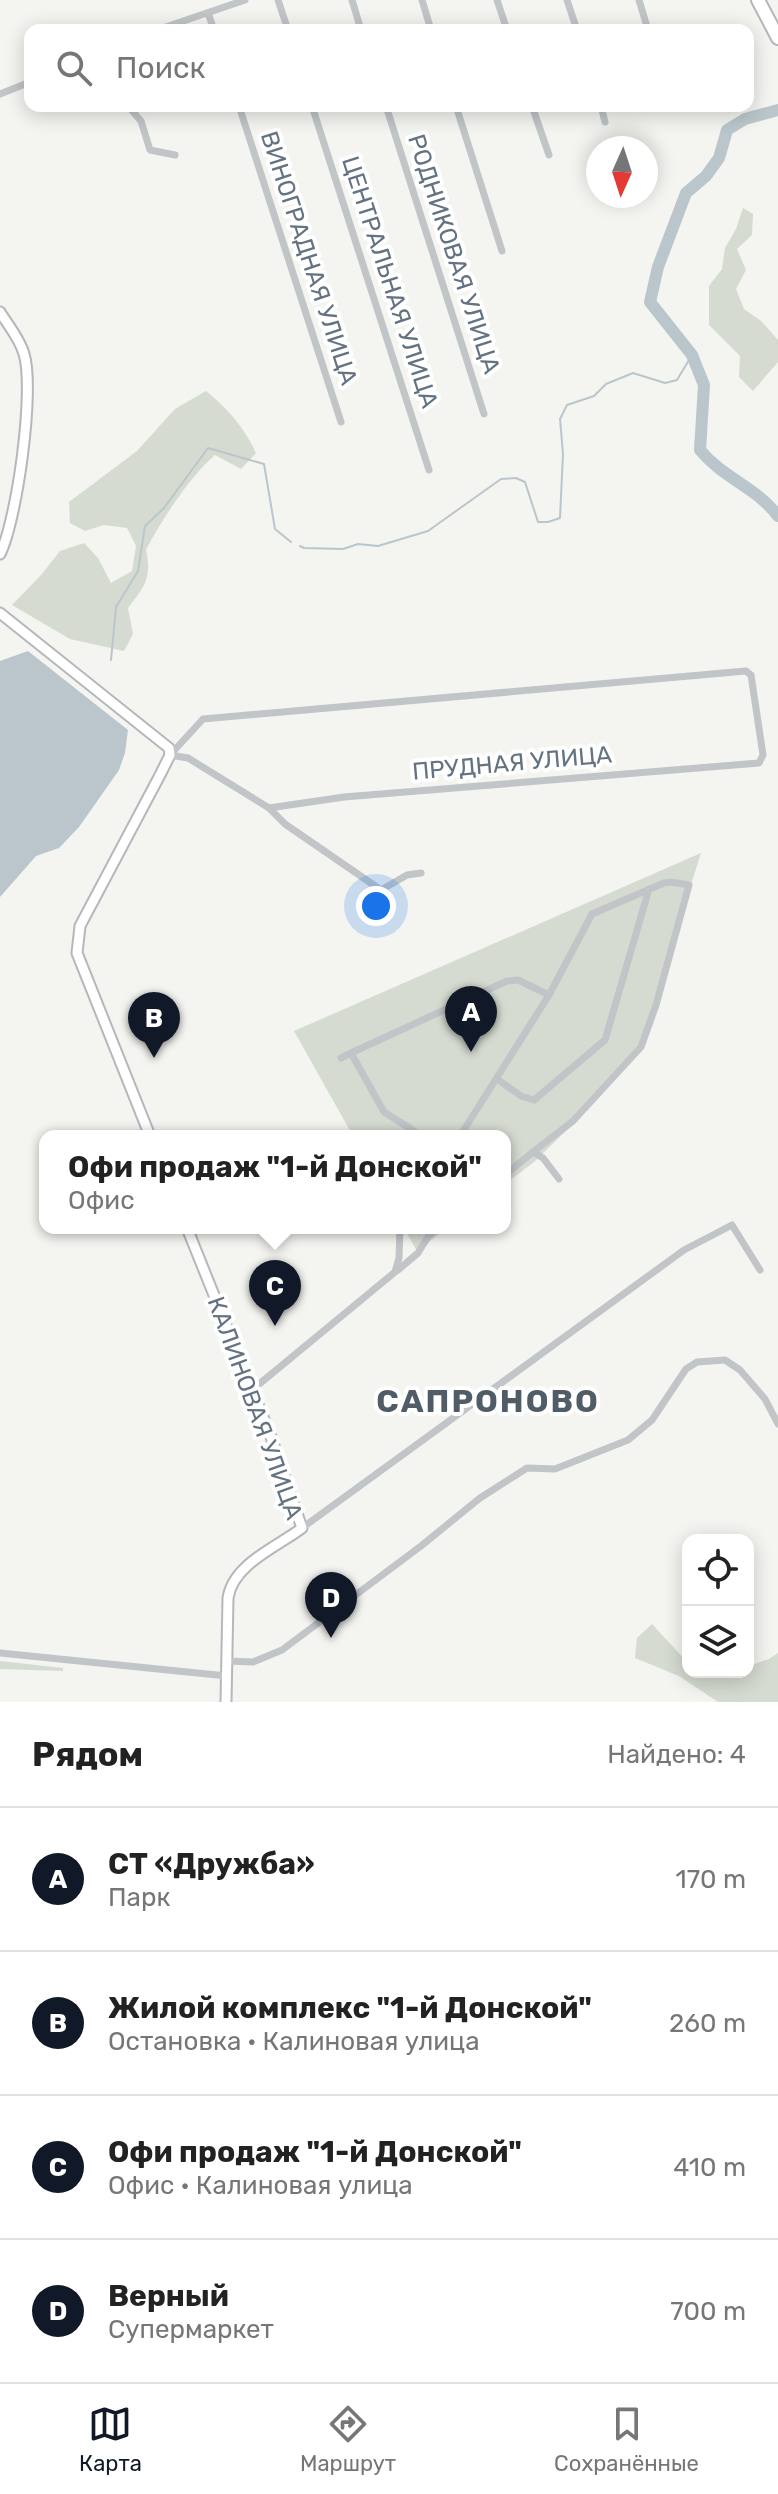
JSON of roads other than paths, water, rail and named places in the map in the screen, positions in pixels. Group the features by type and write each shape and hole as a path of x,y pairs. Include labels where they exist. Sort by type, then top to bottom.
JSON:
{"highway":[{"path":"758,0 778,38"}],"street":[{"path":"175,24 245,0"},
{"path":"278,0 286,24"},
{"path":"352,0 359,24"},
{"path":"422,0 429,24"},
{"path":"497,0 505,24"},
{"path":"567,0 575,24"},
{"path":"639,0 646,24"},
{"path":"208,13 212,24"},
{"path":"0,94 24,84"},
{"path":"133,112 141,121 150,150 175,155"},
{"name":"ВИНОГРАДНАЯ УЛИЦА","path":"241,112 341,422"},
{"name":"ЦЕНТРАЛЬНАЯ УЛИЦА","path":"314,112 429,470"},
{"name":"РОДНИКОВАЯ УЛИЦА","path":"388,112 484,414"},
{"path":"458,112 502,251"},
{"path":"534,112 549,155"},
{"path":"602,112 605,122"},
{"path":"0,312 25,356 27,386 20,480 6,543 0,554"},
{"path":"0,613 166,744 170,755 80,926 76,941 87,982 148,1130"},
{"name":"ПРУДНАЯ УЛИЦА","path":"170,755 203,719 746,671 751,675 763,758 759,763 344,797 269,808"},
{"path":"170,755 188,758 269,808 285,824 381,890 407,875 421,873"},
{"path":"466,1130 549,995 592,914 671,882 689,885 646,1037 632,1059 589,1105 560,1133 511,1170"},
{"path":"497,1079 521,1096 534,1100 605,1040 649,889"},
{"path":"341,1058 507,981 518,980 549,995"},
{"path":"351,1053 384,1112 412,1130"},
{"path":"533,1152 543,1158 559,1179"},
{"path":"302,1528 684,1250 732,1225 760,1270"},
{"name":"КАЛИНОВАЯ УЛИЦА","path":"189,1234 252,1390 302,1528 246,1567 232,1583 228,1598 226,1702"},
{"path":"395,1272 400,1234"},
{"path":"252,1390 418,1253 430,1234"},
{"path":"227,1661 253,1662 282,1650 480,1498 527,1468 555,1469 628,1440 652,1420 686,1369 697,1362 725,1360 740,1370 765,1399 778,1424"},
{"path":"0,1653 227,1676"}],"waterway":[{"path":"778,110 745,119 727,130 719,158 706,176 686,193 658,267 650,302 692,355 704,385 700,450 778,516"},
{"path":"300,546 343,549 358,544 378,546 428,531 501,479 516,478 525,482 538,522 560,518 563,454 560,419 567,405 594,396 606,384 633,373 665,383 677,380 692,355"},
{"path":"111,660 116,607 138,571 145,526 164,508 208,448 264,464 275,529 291,542"}],"place":[{"name":"СТ «Дружба»","path":"471,1052"},
{"name":"Жилой комплекс \"1-й Донской\"","path":"154,1058"},
{"name":"Офи продаж \"1-й Донской\"","path":"275,1326"},
{"name":"Верный","path":"331,1638"}],"district":[{"name":"САПРОНОВО","path":"488,1401"}]}
